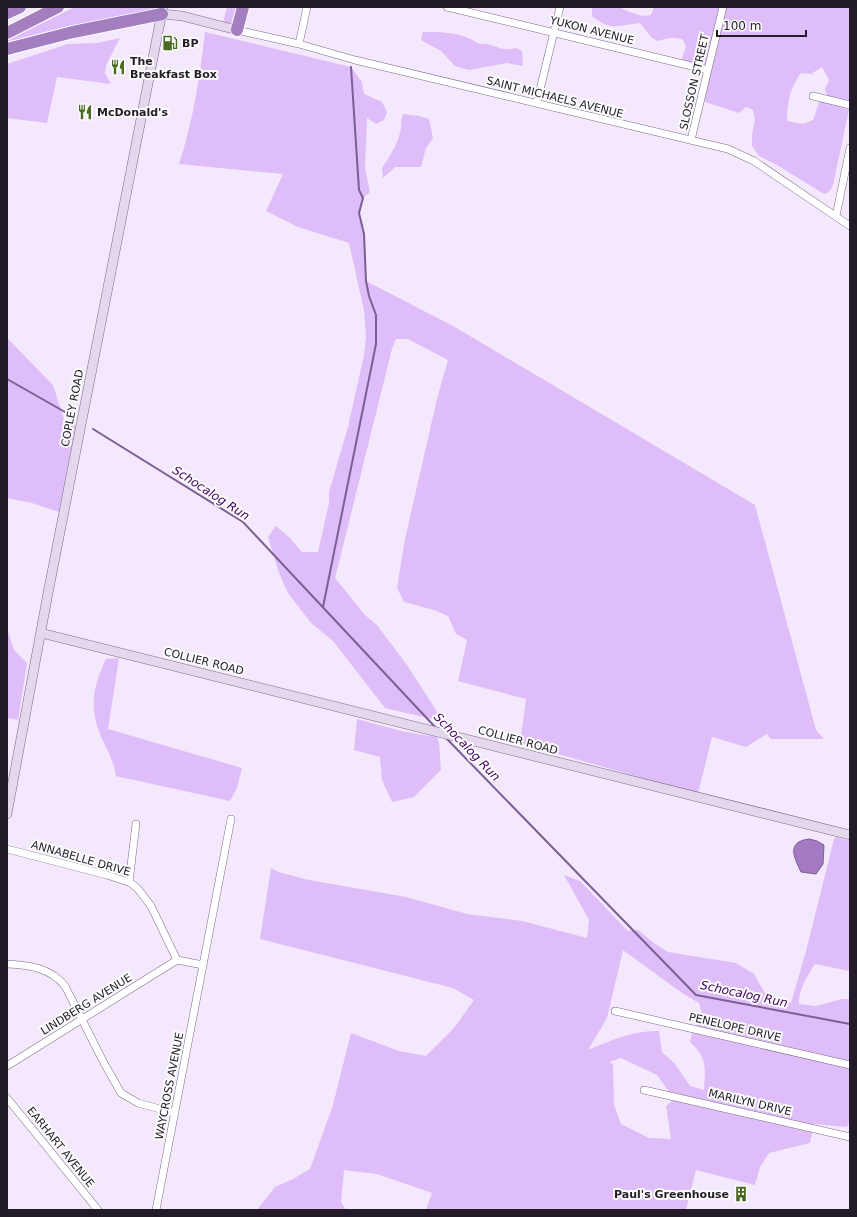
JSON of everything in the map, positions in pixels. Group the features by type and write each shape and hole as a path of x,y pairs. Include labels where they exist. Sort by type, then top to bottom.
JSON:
{"highway":[{"path":"7,13 20,7"},
{"path":"7,33 58,7"},
{"path":"237,30 243,7"},
{"path":"7,49 163,11"}],"main road":[{"path":"163,11 237,30"},
{"name":"COPLEY ROAD","path":"7,814 12,764 41,633 163,11"},
{"name":"COLLIER ROAD","path":"41,633 850,835"}],"street":[{"path":"298,44 307,7"},
{"name":"YUKON AVENUE","path":"447,7 708,70"},
{"path":"537,102 560,7"},
{"name":"SLOSSON STREET","path":"691,140 723,7"},
{"name":"SAINT MICHAELS AVENUE","path":"237,30 298,44 355,60 537,102 643,130 728,149 746,156 850,226"},
{"path":"813,96 850,105"},
{"path":"836,216 850,148"},
{"name":"WAYCROSS AVENUE","path":"156,1210 231,820"},
{"path":"129,882 128,875 136,824"},
{"name":"ANNABELLE DRIVE","path":"7,849 107,874 129,882 138,889 150,906 177,960"},
{"path":"177,960 203,965"},
{"name":"LINDBERG AVENUE","path":"7,1066 177,960"},
{"path":"7,964 42,969 60,979 83,1018 104,1063 121,1093 138,1103 175,1113"},
{"name":"PENELOPE DRIVE","path":"615,1011 850,1065"},
{"name":"MARILYN DRIVE","path":"644,1090 850,1137"},
{"name":"EARHART AVENUE","path":"7,1098 98,1210"}],"shaded area":[{"path":"75,7 158,7 157,12 7,43 7,40"},
{"path":"227,7 240,7 236,20 229,24 223,22"},
{"path":"618,7 634,14 646,16 651,15 654,7 719,7 707,64 692,63 682,59 686,46 683,40 671,38 658,41 652,38 640,23 610,26 592,16 592,8"},
{"path":"726,7 850,7 849,102 827,96 825,89 829,80 822,67 811,74 801,73 792,90 788,107 787,121 803,124 813,120 820,100 849,110 833,185 829,192 824,194 777,165 759,156 752,146 752,134 755,119 753,110 746,107 739,113 705,102 705,94"},
{"path":"205,32 351,67 362,82 364,94 382,102 387,112 384,120 376,124 367,118 365,168 370,192 363,198 359,213 364,234 366,281 453,326 755,505 816,730 824,739 771,739 767,734 746,747 712,737 698,794 520,743 526,699 458,681 467,640 456,634 448,616 434,610 404,602 397,588 405,539 437,399 448,360 408,339 396,339 392,349 335,578 365,615 377,625 407,665 436,710 441,721 385,708 333,641 311,623 288,593 279,573 268,537 276,526 289,537 302,552 318,552 329,503 329,492 348,427 364,355 366,337 364,310 349,243 298,227 266,211 283,174 179,164 195,99"},
{"path":"423,32 438,32 459,35 479,44 489,44 505,49 516,48 522,51 523,66 507,63 469,70 455,66 441,51 421,40"},
{"path":"120,38 106,65 105,73 111,84 57,77 47,123 7,118 7,64 68,44 97,43"},
{"path":"403,114 429,119 433,138 426,148 421,167 395,167 383,178 382,168 397,142 401,130"},
{"path":"7,338 53,385 64,419 76,426 59,512 32,503 7,498"},
{"path":"7,629 14,650 27,663 18,720 7,718"},
{"path":"119,658 108,729 242,768 237,788 230,801 116,776 95,718 94,699 95,689 106,659"},
{"path":"357,719 405,732 437,737 439,743 441,770 414,797 392,802 382,780 380,757 354,750"},
{"path":"836,837 850,841 850,971 815,964 802,988 799,1004 816,1006 842,999 850,999 850,1120 847,1127 814,1124 810,1143 769,1153 760,1167 755,1185 696,1170 686,1210 426,1210 432,1193 377,1174 344,1170 341,1202 346,1210 257,1210 275,1187 310,1169 333,1105 351,1033 399,1051 426,1056 454,1028 474,1000 453,988 260,939 271,868 278,872 309,880 406,897 467,914 522,921 587,938 589,920 564,875 580,881 628,931 638,930 655,944 668,952 736,963 754,974 767,997 791,1003 806,951 834,839","holes":["623,950 682,993 699,1003 703,1018 693,1029 690,1042 703,1058 705,1069 704,1090 690,1086 675,1064 662,1052 659,1031 632,1034 588,1050 607,1018","621,1058 657,1075 674,1099 666,1106 671,1139 649,1138 621,1124 614,1105 613,1064 609,1062"]},
{"path":"809,839 824,845 823,864 816,874 801,872 794,856 797,843"}],"waterway":[{"path":"323,607 376,344 376,315 369,296 366,281 364,234 359,213 363,198 359,190 351,67"},
{"name":"Schocalog Run","path":"7,379 72,416"},
{"name":"Schocalog Run","path":"93,429 243,522 436,728"},
{"name":"Schocalog Run","path":"445,737 696,995 850,1024"}],"place":[{"name":"BP","path":"170,43"},
{"name":"The Breakfast Box","path":"118,67"},
{"name":"McDonald's","path":"85,112"},
{"name":"Paul's Greenhouse","path":"741,1194"}]}
